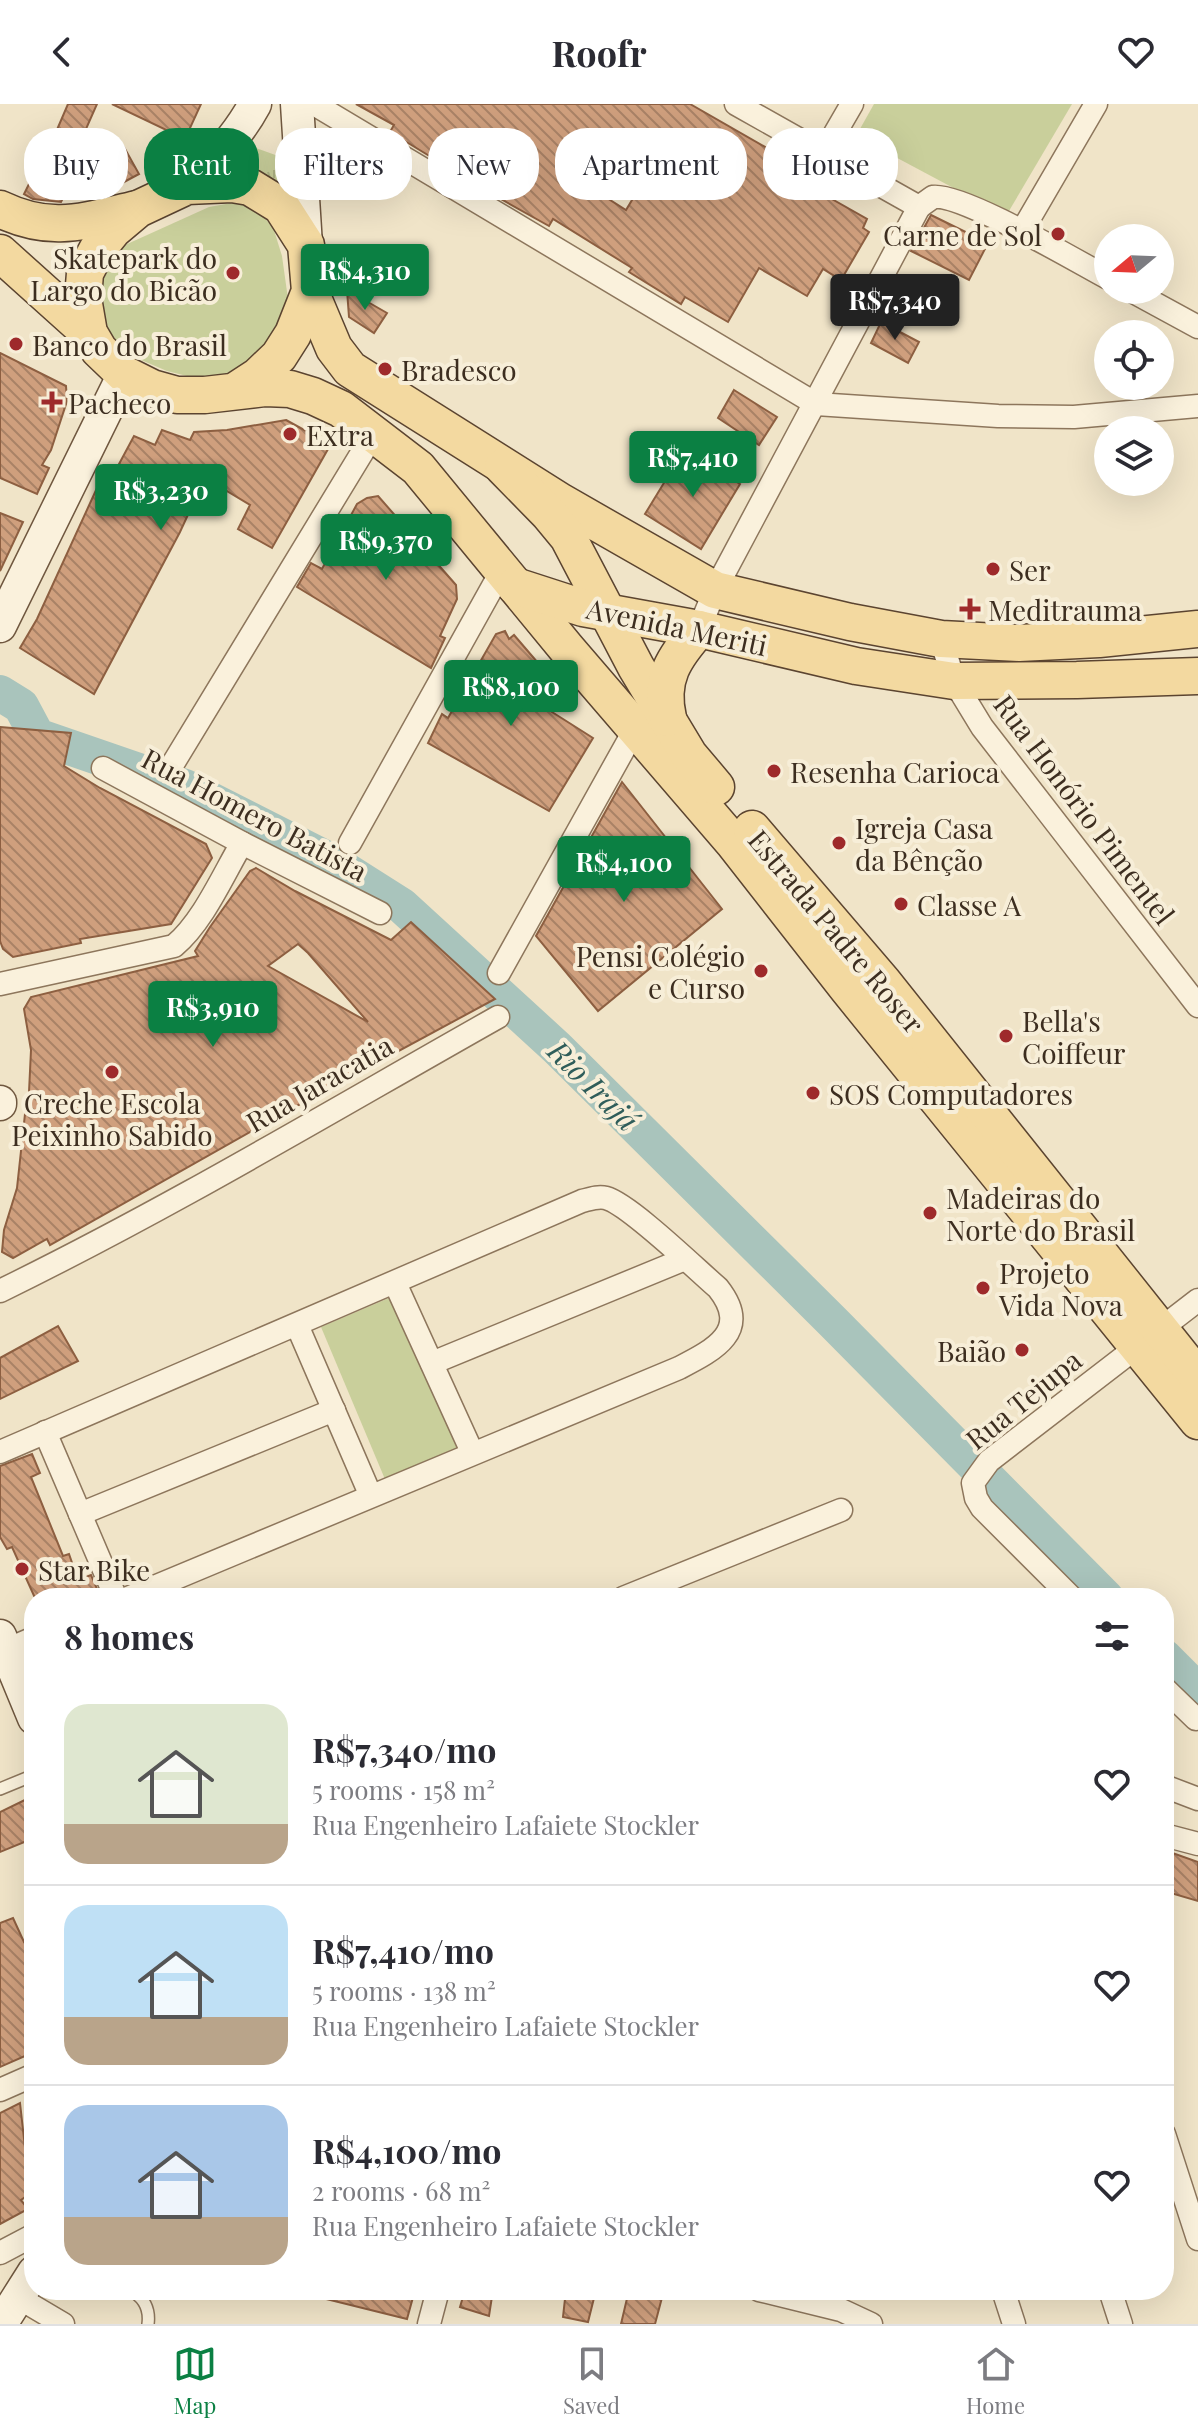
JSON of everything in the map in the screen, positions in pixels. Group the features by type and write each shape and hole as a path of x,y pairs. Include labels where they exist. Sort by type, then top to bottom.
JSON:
{"main road":[{"path":"235,391 258,376 279,356 293,334 310,291 306,245 281,206 259,193"},
{"path":"0,209 26,222 61,224 138,209 157,200"},
{"path":"89,333 83,298 85,273 97,250 113,230 138,209"},
{"path":"0,253 89,333 99,350 124,374 152,388 177,395 290,389 341,409 418,468 508,578"},
{"name":"Avenida Meriti","path":"310,291 334,348 350,369 603,528 715,590 850,622 941,639 1046,642 1198,629"},
{"name":"Estrada Padre Roser","path":"503,467 568,537 689,755 883,982 1149,1338 1198,1421"},
{"name":"Avenida Meriti","path":"508,578 554,599 608,612 699,629 856,666 954,681 1198,676"},
{"name":"Estrada Padre Roser","path":"508,578 733,842 848,989 1149,1338 1198,1377"},
{"path":"670,724 664,702 666,680 674,661 699,629"}],"street":[{"path":"242,128 255,104"},
{"path":"297,104 306,245"},
{"path":"314,104 816,404 998,416 1074,417 1198,406"},
{"path":"736,104 778,128"},
{"path":"838,128 852,104"},
{"path":"1022,231 1096,104"},
{"path":"898,195 919,207"},
{"path":"699,629 715,590 919,207 927,199 942,196 1022,231 1094,270"},
{"path":"1156,304 1198,327"},
{"path":"0,626 124,374"},
{"path":"174,762 374,433"},
{"path":"350,843 508,578"},
{"name":"Rua Honório Pimentel","path":"941,639 954,681 982,727 1198,1006"},
{"path":"499,973 635,729"},
{"name":"Rua Homero Batista","path":"103,768 380,913"},
{"path":"0,984 174,946 195,922 242,843"},
{"name":"Rua Jaracatia","path":"0,1291 192,1190 498,1017"},
{"path":"0,1452 582,1201 596,1198 617,1203 718,1288 727,1300 733,1322 721,1343 679,1368 370,1494 151,1588"},
{"path":"432,1363 685,1259"},
{"path":"395,1283 472,1452"},
{"name":"Rua Tejupa","path":"1062,1588 1003,1530 976,1498 973,1483 983,1468 1198,1300"},
{"path":"297,1325 370,1494"},
{"path":"80,1514 334,1410"},
{"path":"45,1432 112,1588"},
{"path":"648,1588 841,1510"},
{"path":"13,1641 24,1681"},
{"path":"1174,1698 1196,1719"},
{"path":"1174,1790 1198,1799"},
{"path":"1174,1838 1198,1844"},
{"path":"0,2090 24,2079"},
{"path":"1174,2165 1198,2239"},
{"path":"0,2253 24,2240"},
{"path":"1,2324 24,2290"},
{"path":"41,2300 63,2324"},
{"path":"429,2324 435,2300"},
{"path":"800,2300 841,2310 871,2324"},
{"path":"1006,2300 1014,2324"},
{"path":"1113,2300 1121,2324"}],"lane":[{"path":"0,1789 24,1779"},
{"path":"141,2300 148,2312 148,2324"}],"green space":[{"path":"874,104 1072,104 1006,216 898,158 898,128 860,128"},
{"path":"259,149 275,155 275,181 259,174"},
{"path":"237,202 254,207 273,227 282,256 288,299 274,341 241,371 199,379 167,371 134,357 114,343 102,330 93,293 107,257 125,245 209,207"},
{"path":"396,1295 462,1452 387,1484 321,1327"}],"building":[{"path":"68,104 97,104 86,128 58,128"},
{"path":"112,104 201,104 190,128 162,128"},
{"path":"356,104 690,104 732,128 555,128 555,200 610,200 626,210 632,200 747,200 747,137 763,146 763,200 834,200 867,219 863,228 869,232 841,280 823,269 807,296 759,268 728,322 685,297 681,304 629,272 632,268 553,219 549,226 503,200 539,200 539,128 428,128 428,155 412,145 412,128 392,128 394,125"},
{"path":"128,154 139,174 128,180"},
{"path":"931,215 988,243 969,280 911,251"},
{"path":"347,290 387,313 374,333 349,317"},
{"path":"881,322 919,342 908,363 871,343"},
{"path":"0,353 66,386 67,401 51,450 42,465 49,468 37,494 0,478"},
{"path":"734,390 777,417 759,445 718,418"},
{"path":"286,420 326,442 328,449 272,548 238,529 250,505 205,478 180,532 94,694 20,648 37,619 97,488 104,492 134,436 155,445 162,430 190,440 194,432"},
{"path":"684,450 740,484 701,549 645,514"},
{"path":"378,496 456,585 457,599 440,636 445,638 431,668 297,587 311,563 322,569 357,504"},
{"path":"0,513 23,522 0,571"},
{"path":"505,631 509,639 514,635 538,663 522,693 593,738 549,811 428,743 442,714 448,718 496,634"},
{"path":"0,727 71,733 64,766 206,844 212,858 171,924 80,939 81,943 13,957 3,949 0,941"},
{"path":"622,782 722,909 598,1011 536,936"},
{"path":"256,868 391,940 411,922 495,999 280,1115 50,1245 47,1239 13,1258 2,1252 4,1230 17,1188 25,1114 28,1113 31,1050 24,1009 31,997 198,956 195,951 250,871","holes":["298,944 368,1022 268,966"]},
{"path":"58,1326 78,1361 0,1399 0,1358"},
{"path":"32,1454 40,1473 31,1477 63,1556 69,1554 78,1580 91,1575 97,1588 30,1588 12,1547 7,1549 0,1537 0,1466"},
{"path":"24,1800 24,1842 0,1852 0,1812"},
{"path":"1174,1854 1198,1862 1198,1901 1174,1894"},
{"path":"13,1918 24,1942 24,2056 0,2067 0,1923"},
{"path":"20,2103 24,2139 24,2198 21,2200 24,2211 0,2224 0,2113"},
{"path":"330,2300 412,2300 407,2319"},
{"path":"462,2300 491,2300 489,2316 460,2307"},
{"path":"565,2300 594,2300 588,2322 563,2317"},
{"path":"627,2300 661,2300 655,2324 621,2324"}],"waterway":[{"name":"Rio Irajá","path":"0,693 21,706 37,736 185,787 331,861 402,906 557,1048 1096,1588"},
{"name":"Rio Irajá","path":"1174,1667 1198,1691"}],"place":[{"name":"Carne de Sol","path":"1058,234"},
{"name":"Skatepark do Largo do Bicão","path":"233,273"},
{"name":"Banco do Brasil","path":"16,344"},
{"name":"Bradesco","path":"385,369"},
{"name":"Pacheco","path":"52,402"},
{"name":"Extra","path":"290,434"},
{"name":"Ser","path":"993,569"},
{"name":"Meditrauma","path":"970,609"},
{"name":"Resenha Carioca","path":"774,771"},
{"name":"Igreja Casa da Bênção","path":"839,843"},
{"name":"Classe A","path":"901,904"},
{"name":"Pensi Colégio e Curso","path":"761,971"},
{"name":"Bella's Coiffeur","path":"1006,1036"},
{"name":"Creche Escola Peixinho Sabido","path":"112,1072"},
{"name":"SOS Computadores","path":"813,1093"},
{"name":"Madeiras do Norte do Brasil","path":"930,1213"},
{"name":"Projeto Vida Nova","path":"983,1288"},
{"name":"Baião","path":"1022,1350"},
{"name":"Star Bike","path":"22,1569"}]}
